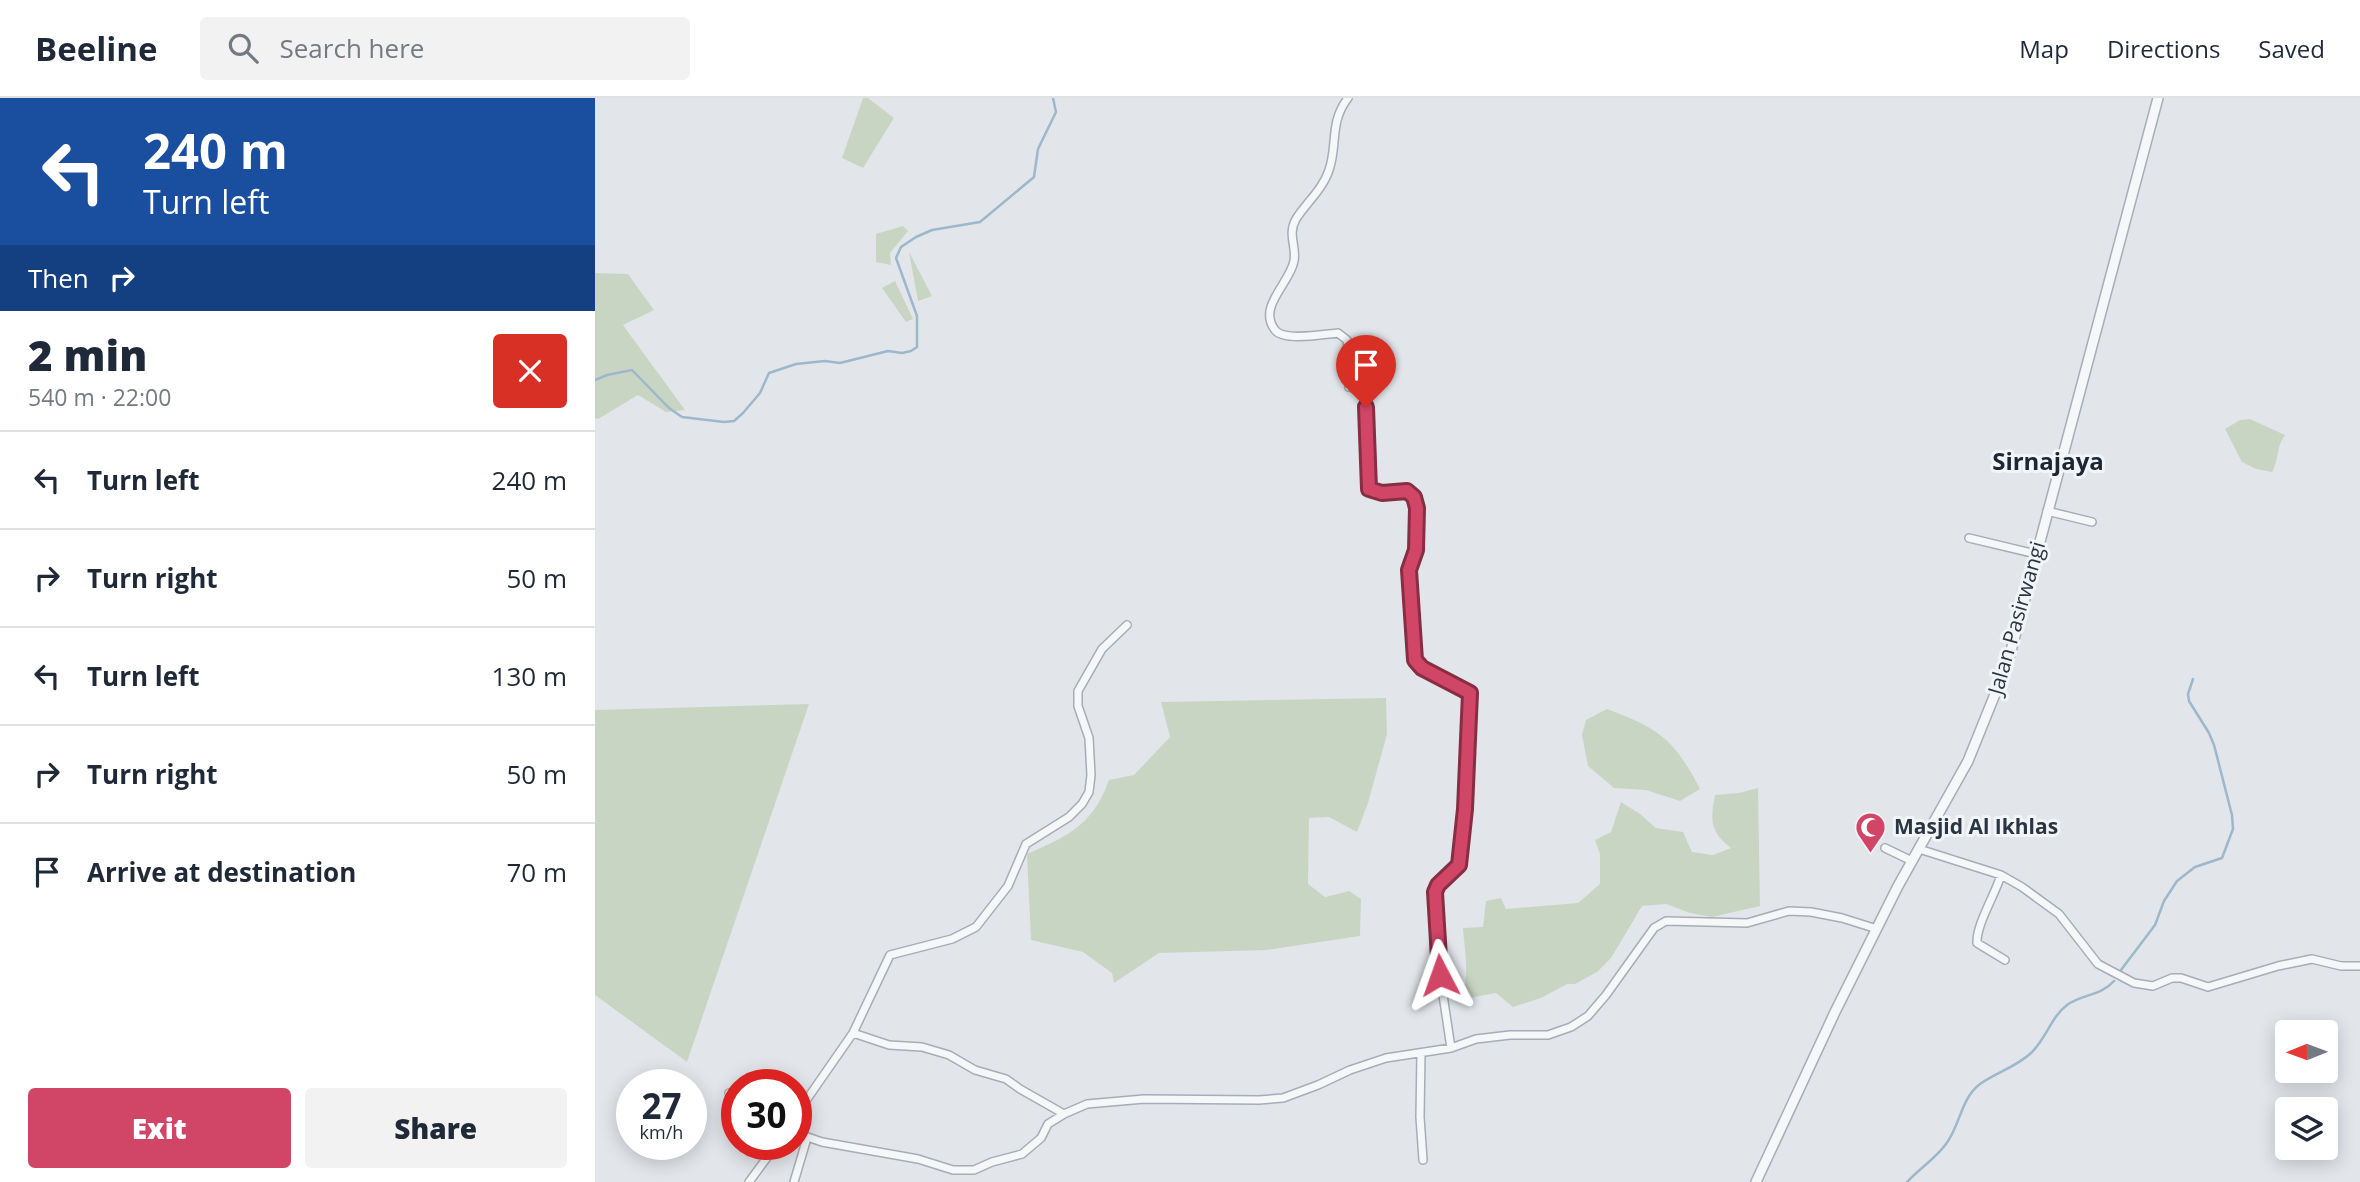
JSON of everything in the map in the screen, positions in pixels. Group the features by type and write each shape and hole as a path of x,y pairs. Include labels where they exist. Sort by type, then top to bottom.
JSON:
{"street":[{"path":"1347,98 1334,127 1331,165 1326,180 1296,220 1291,239 1294,261 1271,307 1270,319 1281,335 1291,337 1338,333 1347,340 1349,387 1365,390 1369,489 1382,493 1407,491 1414,497 1417,508 1416,550 1409,570 1415,660 1422,668 1470,693 1465,809 1459,865 1438,885 1435,892 1440,975 1451,1048"},
{"name":"Jalan Pasirwangi","path":"1756,1182 1835,1012 1912,862 1968,761 1999,687 2008,662 2158,98"},
{"path":"2047,511 2092,522"},
{"path":"1969,538 2036,554"},
{"path":"812,1092 853,1032 890,955 952,939 976,927 1008,886 1026,844 1069,817 1082,804 1089,792 1090,738 1078,706 1078,691 1102,649 1127,625"},
{"path":"1885,848 1912,862"},
{"path":"1919,849 2001,875 2022,887 2059,915 2098,964 2134,984 2153,986 2172,978 2181,978 2208,987 2278,966 2312,960 2341,966 2360,966"},
{"path":"2001,875 1979,928 1977,943 2005,960"},
{"path":"812,1139 918,1159 953,1170 974,1170 1022,1154 1041,1138 1048,1124 1087,1104 1144,1099 1283,1098 1350,1069 1386,1058 1510,1035 1548,1035 1571,1027 1594,1009 1654,928 1666,922 1747,923 1789,911 1842,918 1877,929"},
{"path":"853,1032 889,1045 922,1047 949,1055 975,1070 1006,1079 1020,1090 1064,1114"},
{"path":"1421,1053 1420,1117 1423,1160"},
{"path":"749,1182 765,1160"},
{"path":"794,1182 800,1160"}],"green space":[{"path":"863,98 868,98 894,118 863,168 842,158"},
{"path":"903,226 908,231 890,253 891,265 876,262 876,234"},
{"path":"909,252 932,296 918,301"},
{"path":"595,273 628,274 654,310 623,325 685,410 666,412 638,395 598,419 595,418"},
{"path":"895,281 913,319 906,322 882,288"},
{"path":"2250,419 2285,435 2272,472 2256,469 2242,462 2225,429 2240,420"},
{"path":"1386,698 1387,734 1357,832 1329,817 1309,818 1308,884 1325,897 1349,891 1361,899 1360,936 1267,950 1159,953 1114,983 1112,973 1083,952 1031,940 1027,854 1067,835 1077,827 1095,808 1109,780 1134,775 1170,737 1161,702"},
{"path":"809,704 687,1062 595,995 595,710"},
{"path":"1607,709 1640,723 1664,738 1682,758 1700,789 1680,801 1646,790 1614,788 1588,766 1582,735 1586,720"},
{"path":"1758,788 1760,906 1712,917 1690,913 1666,904 1642,906 1611,958 1597,972 1575,984 1567,984 1541,998 1513,1007 1496,993 1458,1000 1466,975 1463,928 1483,927 1486,901 1501,898 1506,909 1578,903 1600,884 1600,854 1595,840 1611,832 1621,802 1656,828 1683,832 1692,852 1713,855 1731,848 1715,831 1713,825 1715,795"}],"waterway":[{"path":"595,380 632,370 669,408 682,417 724,422 734,421 743,413 760,393 769,373 796,364 825,361 840,363 888,351 911,351 917,347 917,316 896,258 901,247 932,230 980,222 1034,177 1038,149 1056,112 1053,98"},
{"path":"2121,970 2155,925 2164,901 2177,881 2195,867 2222,858 2233,829 2232,815 2214,745 2189,701 2188,694 2193,679"},
{"path":"1907,1182 1946,1144 1965,1104 1980,1084 2031,1053 2067,1005 2103,990 2114,981"}],"place":[{"name":"Masjid Al Ikhlas","path":"1871,854"}],"district":[{"name":"Sirnajaya","path":"2048,462"}],"route":[{"path":"1366,407 1369,489 1382,493 1407,491 1414,497 1417,508 1416,550 1409,570 1415,660 1422,668 1465,689 1470,693 1471,700 1459,865 1444,878 1435,892 1440,975"}]}
